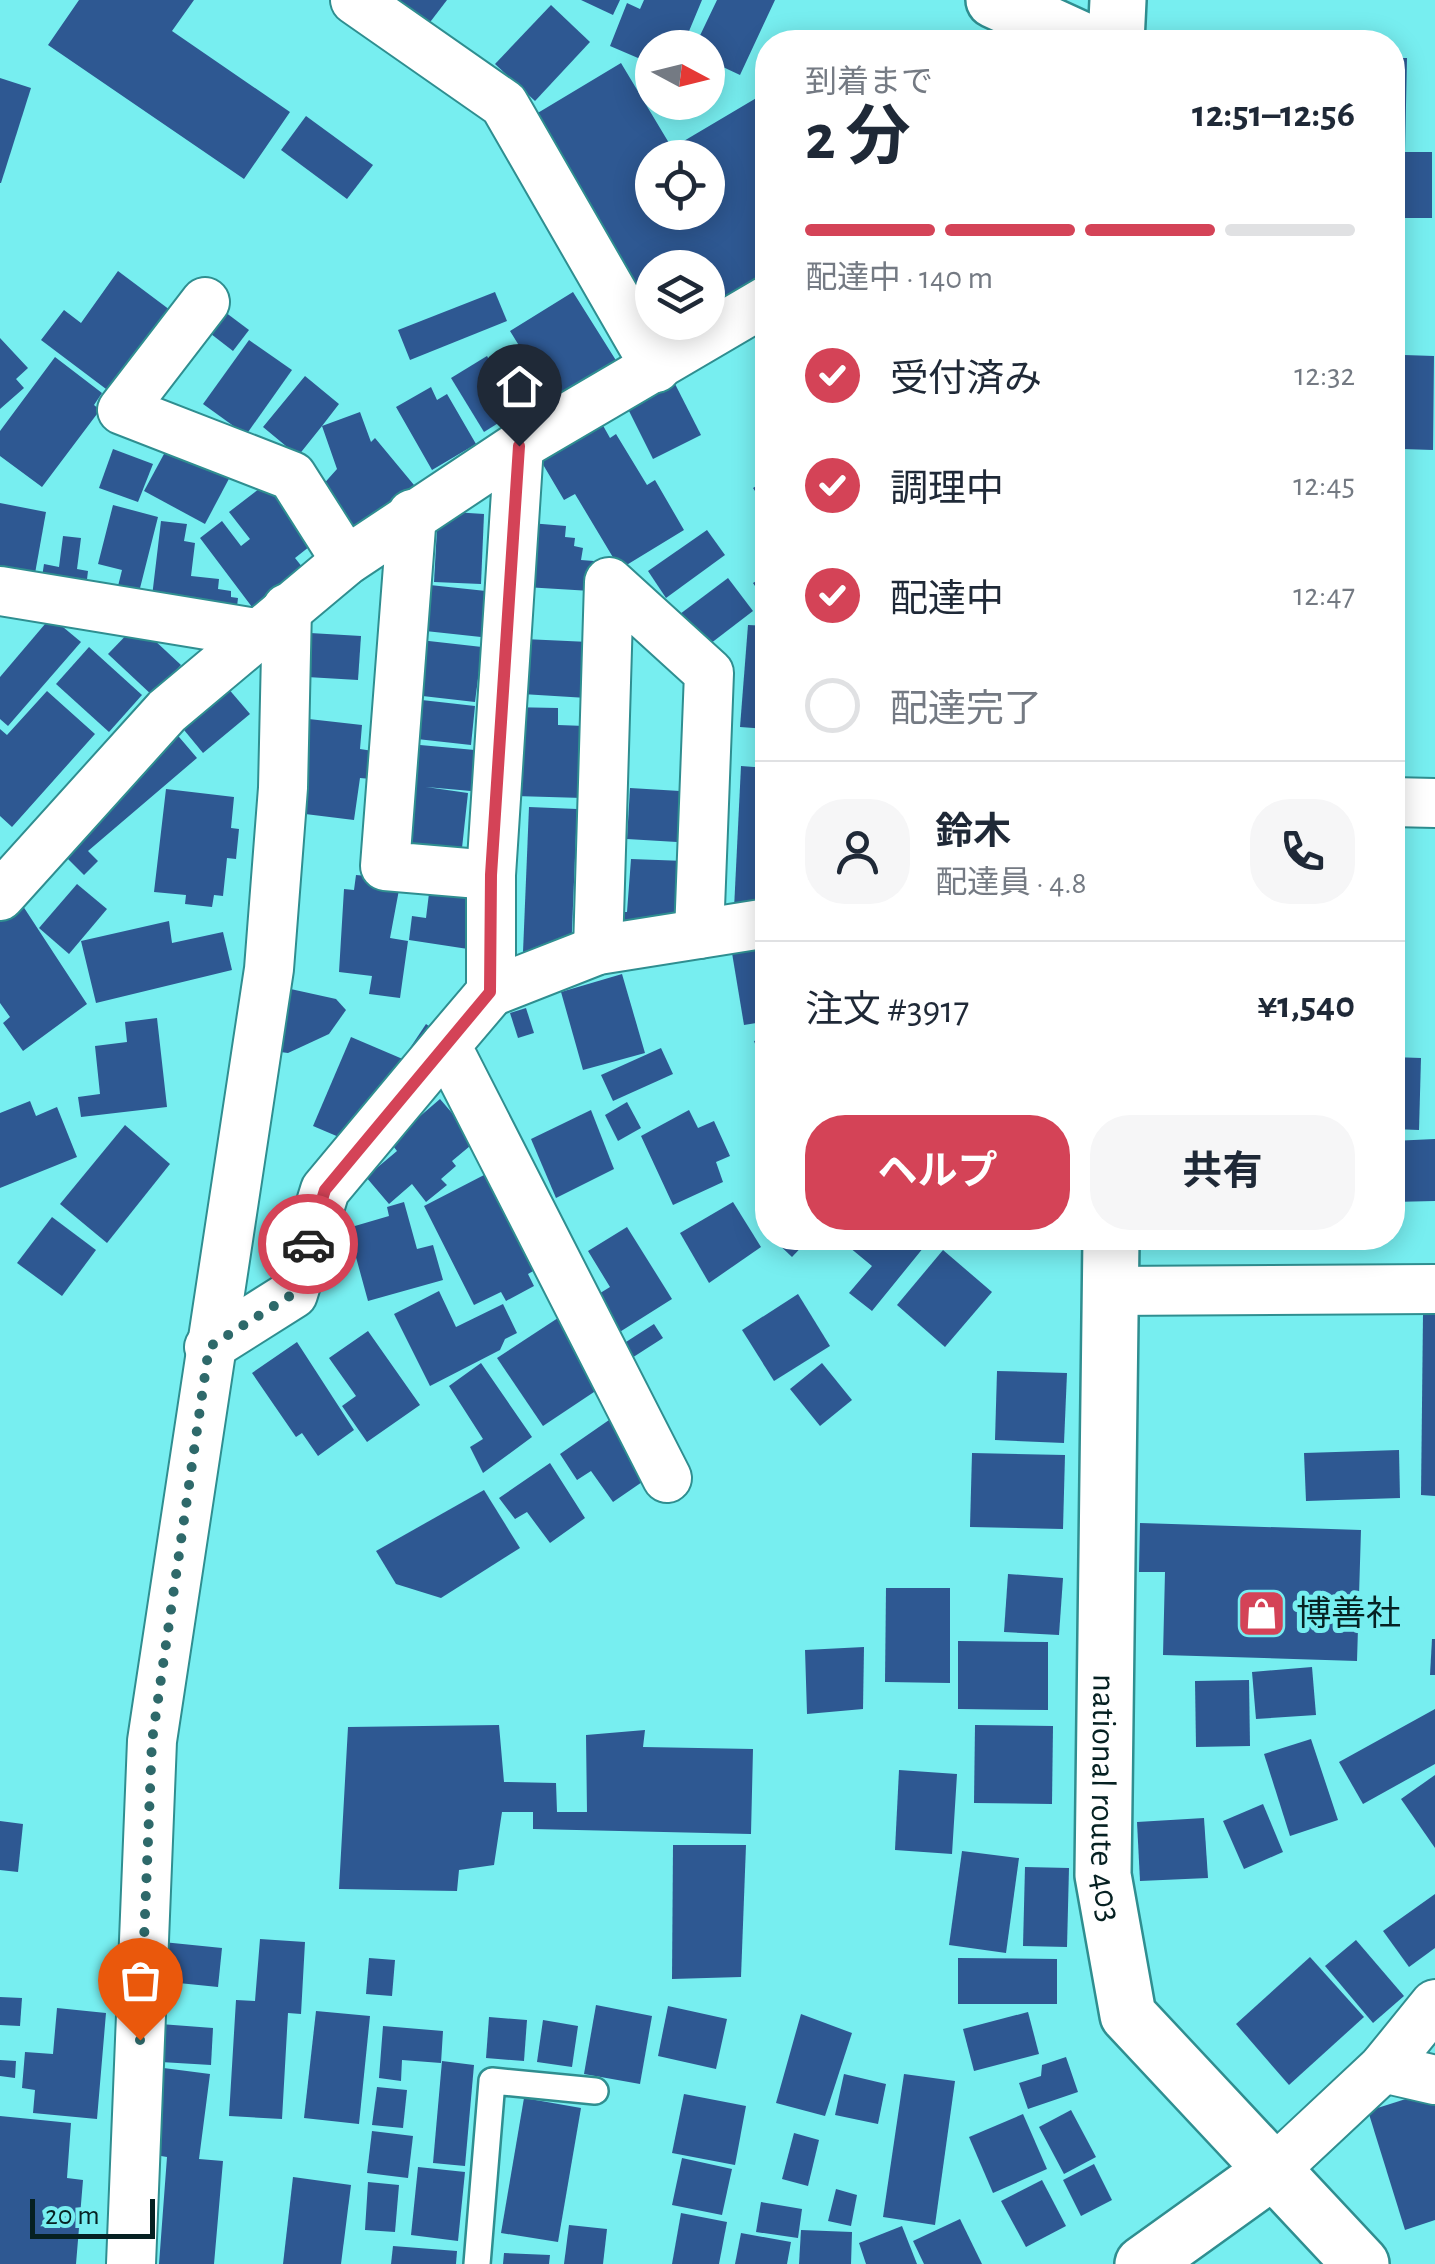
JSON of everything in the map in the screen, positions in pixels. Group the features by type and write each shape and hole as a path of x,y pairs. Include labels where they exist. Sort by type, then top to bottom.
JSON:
{"main road":[{"path":"994,0 1060,30"},
{"path":"1117,30 1118,0"},
{"name":"national route 403","path":"1110,1250 1103,1875 1128,2015 1361,2264"},
{"path":"1145,2263 1274,2170"}],"street":[{"path":"355,0 504,104 656,368"},
{"path":"205,302 122,410 292,476 346,561"},
{"path":"0,896 167,711 346,561 519,446 755,308"},
{"path":"490,992 491,875 519,446"},
{"path":"412,514 385,866 491,875"},
{"path":"598,950 610,582 709,674 699,934"},
{"path":"0,590 271,620"},
{"path":"131,2264 152,1741 269,969 283,788 271,620"},
{"path":"1405,802 1435,803"},
{"path":"209,1347 293,1294 325,1190 490,992 598,950 755,925"},
{"path":"446,1045 667,1478"},
{"path":"1108,1292 1435,1288"},
{"path":"1274,2170 1384,2068 1435,2004"},
{"path":"1384,2068 1435,2080"}],"lane":[{"path":"478,2264 492,2081 596,2091"}],"building":[{"path":"79,0 194,0 172,31 290,112 244,179 48,45"},
{"path":"385,0 447,0 421,34"},
{"path":"581,0 620,0 613,15"},
{"path":"644,0 702,0 690,30 635,30 635,57 610,46 627,3 640,9"},
{"path":"717,0 775,0 761,30 755,30 755,43 740,75 725,68 725,30 703,30"},
{"path":"551,5 590,42 535,101 495,64"},
{"path":"1405,58 1407,58 1405,152"},
{"path":"621,63 635,86 635,120 655,120 667,140 635,140 635,230 725,230 725,140 685,140 755,99 755,292 725,310 725,250 635,250 635,305 526,120"},
{"path":"0,78 31,88 1,183 0,183"},
{"path":"306,116 373,165 347,199 281,150"},
{"path":"1405,152 1432,152 1432,218 1405,218"},
{"path":"118,271 174,313 114,395 41,340 64,310 81,323"},
{"path":"495,292 507,321 410,360 398,330"},
{"path":"573,292 617,362 530,417 508,380 531,365 510,331"},
{"path":"217,306 249,330 233,351 202,327"},
{"path":"0,338 28,368 16,379 24,388 0,409"},
{"path":"249,340 292,370 246,435 203,404"},
{"path":"1405,355 1434,356 1433,450 1405,449"},
{"path":"487,356 519,410 484,432 451,378"},
{"path":"55,357 102,393 94,405 100,410 42,487 0,456 0,431"},
{"path":"305,376 339,404 298,456 263,427"},
{"path":"673,380 701,435 653,459 626,405"},
{"path":"431,387 437,400 447,394 476,444 432,470 396,407"},
{"path":"360,412 371,442 375,438 414,485 366,524 363,520 352,529 320,488 337,469 322,426"},
{"path":"596,413 610,438 616,434 647,485 655,480 684,530 620,569 575,494 564,500 535,451"},
{"path":"171,441 232,473 205,524 144,491"},
{"path":"113,449 153,464 138,502 99,488"},
{"path":"268,482 314,543 295,558 303,568 252,607 200,538 222,521 241,546 250,539 229,512"},
{"path":"0,503 46,512 34,579 0,573"},
{"path":"113,505 158,517 137,600 116,594 122,570 98,564"},
{"path":"438,511 484,514 481,584 434,582"},
{"path":"161,521 187,524 184,541 195,543 191,576 219,579 218,589 231,591 231,597 238,598 236,615 151,605"},
{"path":"530,523 566,526 565,537 575,538 574,546 583,548 581,560 594,561 591,591 525,587"},
{"path":"707,530 725,555 666,598 648,571"},
{"path":"63,536 81,538 77,569 88,571 85,596 40,590 44,564 59,567"},
{"path":"728,578 753,611 706,647 680,614"},
{"path":"411,583 486,591 481,637 407,629"},
{"path":"51,617 81,642 8,726 0,719 0,677"},
{"path":"137,624 181,665 153,696 108,654"},
{"path":"748,625 755,625 755,728 740,727"},
{"path":"293,632 361,636 358,680 290,676"},
{"path":"411,639 482,647 475,702 405,694"},
{"path":"524,639 589,642 587,698 522,694"},
{"path":"89,647 142,695 109,732 56,684"},
{"path":"221,680 250,714 203,753 175,719"},
{"path":"47,691 95,734 12,827 0,816 0,729 7,735"},
{"path":"404,698 475,706 471,745 399,737"},
{"path":"507,707 558,708 558,725 585,726 583,798 515,796"},
{"path":"291,717 362,725 360,749 373,751 371,779 360,778 354,820 297,813"},
{"path":"168,724 197,758 88,851 98,861 84,875 55,846"},
{"path":"398,743 475,750 471,791 426,787 468,793 462,848 450,847 449,860 393,854"},
{"path":"741,766 755,767 755,911 734,909"},
{"path":"630,788 680,791 677,842 627,839"},
{"path":"166,789 234,797 231,828 239,829 236,859 227,858 223,896 214,895 212,907 185,904 186,895 154,892"},
{"path":"529,807 577,809 571,954 523,952"},
{"path":"631,859 685,861 680,932 642,943 612,912 627,912"},
{"path":"356,875 401,879 390,938 408,941 400,998 369,994 372,976 339,972 344,889 354,890"},
{"path":"77,884 107,909 69,954 39,928"},
{"path":"430,885 476,892 468,949 409,940 412,916 426,918"},
{"path":"19,900 87,1004 23,1051 3,1023 10,1017 0,1003 0,914"},
{"path":"169,921 172,943 223,932 232,970 96,1003 81,941"},
{"path":"755,937 755,1023 744,1025 730,941"},
{"path":"622,974 645,1053 583,1070 561,992"},
{"path":"277,986 336,999 346,1010 329,1034 288,1053 265,1050"},
{"path":"526,1008 534,1033 518,1038 510,1013"},
{"path":"157,1018 167,1107 81,1117 78,1097 100,1094 95,1046 127,1042 125,1022"},
{"path":"426,1024 440,1034 424,1058 410,1048"},
{"path":"351,1037 405,1060 353,1143 313,1126"},
{"path":"661,1048 673,1074 613,1101 601,1075"},
{"path":"1405,1057 1421,1058 1419,1130 1405,1129"},
{"path":"440,1099 476,1141 452,1161 456,1166 441,1179 447,1185 426,1202 412,1184 389,1204 366,1177 397,1151 390,1142"},
{"path":"30,1101 36,1116 57,1107 77,1157 0,1188 0,1113"},
{"path":"627,1102 641,1128 618,1141 605,1115"},
{"path":"591,1110 614,1169 556,1198 531,1139"},
{"path":"689,1110 698,1128 714,1121 730,1156 716,1162 723,1182 673,1205 641,1136"},
{"path":"125,1125 170,1164 107,1243 60,1204"},
{"path":"1435,1139 1435,1201 1405,1202 1405,1140"},
{"path":"486,1174 535,1270 528,1274 534,1286 506,1301 501,1292 474,1305 424,1206"},
{"path":"404,1202 417,1249 433,1245 443,1280 368,1301 348,1228 389,1216 387,1207"},
{"path":"733,1202 755,1237 757,1250 709,1283 680,1233"},
{"path":"52,1217 96,1250 62,1296 17,1263"},
{"path":"627,1227 672,1299 607,1340 584,1303 610,1287 588,1251"},
{"path":"853,1250 922,1250 872,1311 849,1293 872,1266"},
{"path":"943,1250 992,1292 945,1347 897,1305"},
{"path":"439,1291 456,1327 503,1304 517,1333 505,1339 500,1350 430,1386 394,1314"},
{"path":"798,1294 830,1346 774,1381 742,1330"},
{"path":"1423,1314 1435,1314 1435,1496 1421,1495"},
{"path":"561,1316 606,1384 543,1426 497,1358"},
{"path":"654,1324 663,1338 624,1363 615,1349"},
{"path":"368,1331 420,1405 367,1442 342,1406 356,1396 329,1358"},
{"path":"297,1342 354,1430 318,1456 302,1433 296,1437 252,1373"},
{"path":"481,1363 532,1437 483,1473 470,1447 483,1439 449,1386"},
{"path":"822,1363 852,1400 820,1426 790,1389"},
{"path":"997,1371 1067,1373 1064,1443 995,1440"},
{"path":"622,1411 661,1469 613,1502 591,1471 577,1480 560,1454"},
{"path":"1399,1450 1400,1498 1306,1501 1304,1453"},
{"path":"972,1453 1065,1455 1063,1529 970,1527"},
{"path":"550,1463 585,1518 550,1543 527,1512 515,1519 499,1498"},
{"path":"484,1490 520,1548 441,1598 396,1584 376,1551"},
{"name":"博善社","path":"1140,1523 1361,1530 1357,1661 1163,1655 1165,1572 1139,1572"},
{"path":"1008,1574 1063,1578 1059,1635 1004,1632"},
{"path":"886,1588 950,1588 950,1683 885,1682"},
{"path":"1435,1639 1435,1675 1430,1675"},
{"path":"958,1641 1048,1642 1048,1710 958,1709"},
{"path":"864,1647 863,1709 807,1714 805,1650"},
{"path":"1312,1667 1316,1715 1256,1719 1252,1672"},
{"path":"1249,1680 1250,1746 1196,1747 1195,1681"},
{"path":"1435,1709 1435,1764 1363,1804 1339,1762"},
{"path":"499,1725 504,1782 556,1783 557,1812 587,1812 586,1735 645,1730 643,1747 753,1749 751,1834 533,1829 533,1812 502,1812 494,1865 459,1870 457,1891 339,1889 348,1727"},
{"path":"975,1725 1053,1726 1052,1804 974,1803"},
{"path":"1311,1739 1338,1820 1290,1836 1264,1754"},
{"path":"899,1770 957,1774 952,1854 895,1850"},
{"path":"1435,1775 1435,1848 1401,1799"},
{"path":"1263,1804 1283,1852 1244,1869 1223,1821"},
{"path":"1204,1818 1208,1878 1140,1881 1137,1822"},
{"path":"0,1821 23,1824 18,1872 0,1870"},
{"path":"673,1845 746,1845 741,1977 672,1979"},
{"path":"962,1851 1019,1858 1006,1953 949,1945"},
{"path":"1025,1867 1069,1868 1067,1947 1023,1946"},
{"path":"1435,1894 1435,1948 1409,1967 1383,1931"},
{"path":"260,1939 305,1942 301,2014 288,2013 282,2119 229,2116 236,2000 255,2001"},
{"path":"1356,1940 1404,1996 1373,2023 1325,1966"},
{"path":"153,1941 222,1948 218,1987 149,1980"},
{"path":"1310,1957 1364,2017 1289,2085 1236,2024"},
{"path":"369,1958 395,1960 392,1996 366,1994"},
{"path":"958,1958 1057,1959 1057,2004 958,2004"},
{"path":"0,1997 22,1998 20,2026 0,2025"},
{"path":"596,2005 652,2016 640,2084 584,2074"},
{"path":"668,2006 727,2019 716,2069 658,2056"},
{"path":"57,2008 106,2013 97,2119 33,2113 35,2090 22,2088 25,2052 53,2054"},
{"path":"316,2011 370,2016 359,2124 304,2118"},
{"path":"1028,2012 1039,2054 974,2071 963,2029"},
{"path":"801,2014 852,2033 825,2116 776,2103"},
{"path":"489,2017 527,2020 524,2061 486,2058"},
{"path":"543,2020 578,2026 572,2067 537,2062"},
{"path":"147,2023 213,2028 211,2065 144,2061"},
{"path":"383,2026 443,2031 441,2063 402,2060 401,2081 379,2078"},
{"path":"1066,2057 1078,2092 1028,2109 1019,2083 1041,2076 1042,2065"},
{"path":"0,2060 16,2061 15,2078 0,2076"},
{"path":"442,2061 474,2065 465,2166 433,2163"},
{"path":"148,2066 210,2074 199,2159 223,2161 214,2264 159,2264 167,2157 137,2152"},
{"path":"844,2074 886,2084 878,2124 835,2115"},
{"path":"904,2074 955,2081 935,2225 883,2217"},
{"path":"377,2087 407,2090 403,2128 372,2125"},
{"path":"1431,2091 1435,2104 1435,2220 1405,2230 1368,2111"},
{"path":"684,2094 746,2106 735,2165 672,2153"},
{"path":"524,2098 581,2108 558,2242 501,2233"},
{"path":"1071,2110 1096,2157 1064,2174 1039,2127"},
{"path":"1023,2114 1047,2169 993,2193 969,2137"},
{"path":"0,2116 71,2123 67,2178 83,2180 76,2264 0,2264"},
{"path":"372,2131 413,2136 408,2178 367,2173"},
{"path":"794,2133 819,2140 808,2186 782,2179"},
{"path":"682,2158 732,2169 722,2215 672,2205"},
{"path":"1094,2164 1112,2200 1081,2216 1063,2180"},
{"path":"418,2167 465,2172 458,2241 411,2235"},
{"path":"293,2177 351,2185 341,2264 283,2264"},
{"path":"1042,2180 1066,2226 1026,2247 1001,2201"},
{"path":"368,2182 399,2185 395,2232 365,2230"},
{"path":"836,2189 857,2195 851,2226 828,2221"},
{"path":"761,2202 802,2209 798,2238 756,2232"},
{"path":"681,2213 727,2222 719,2264 672,2264"},
{"path":"960,2219 982,2264 924,2264 913,2241"},
{"path":"569,2225 607,2229 603,2264 564,2264"},
{"path":"902,2226 917,2264 866,2264 859,2243"},
{"path":"801,2230 852,2232 851,2264 799,2264"},
{"path":"741,2233 791,2242 787,2264 735,2264"},
{"path":"393,2246 457,2251 456,2264 391,2264"},
{"path":"504,2253 550,2255 549,2264 503,2264"}],"way so far":[{"path":"140,2040 152,1741 209,1347 293,1294 308,1244"}],"place":[{"name":"博善社","path":"1261,1613"}],"route":[{"path":"308,1244 325,1190 490,992 491,875 519,446"}]}
